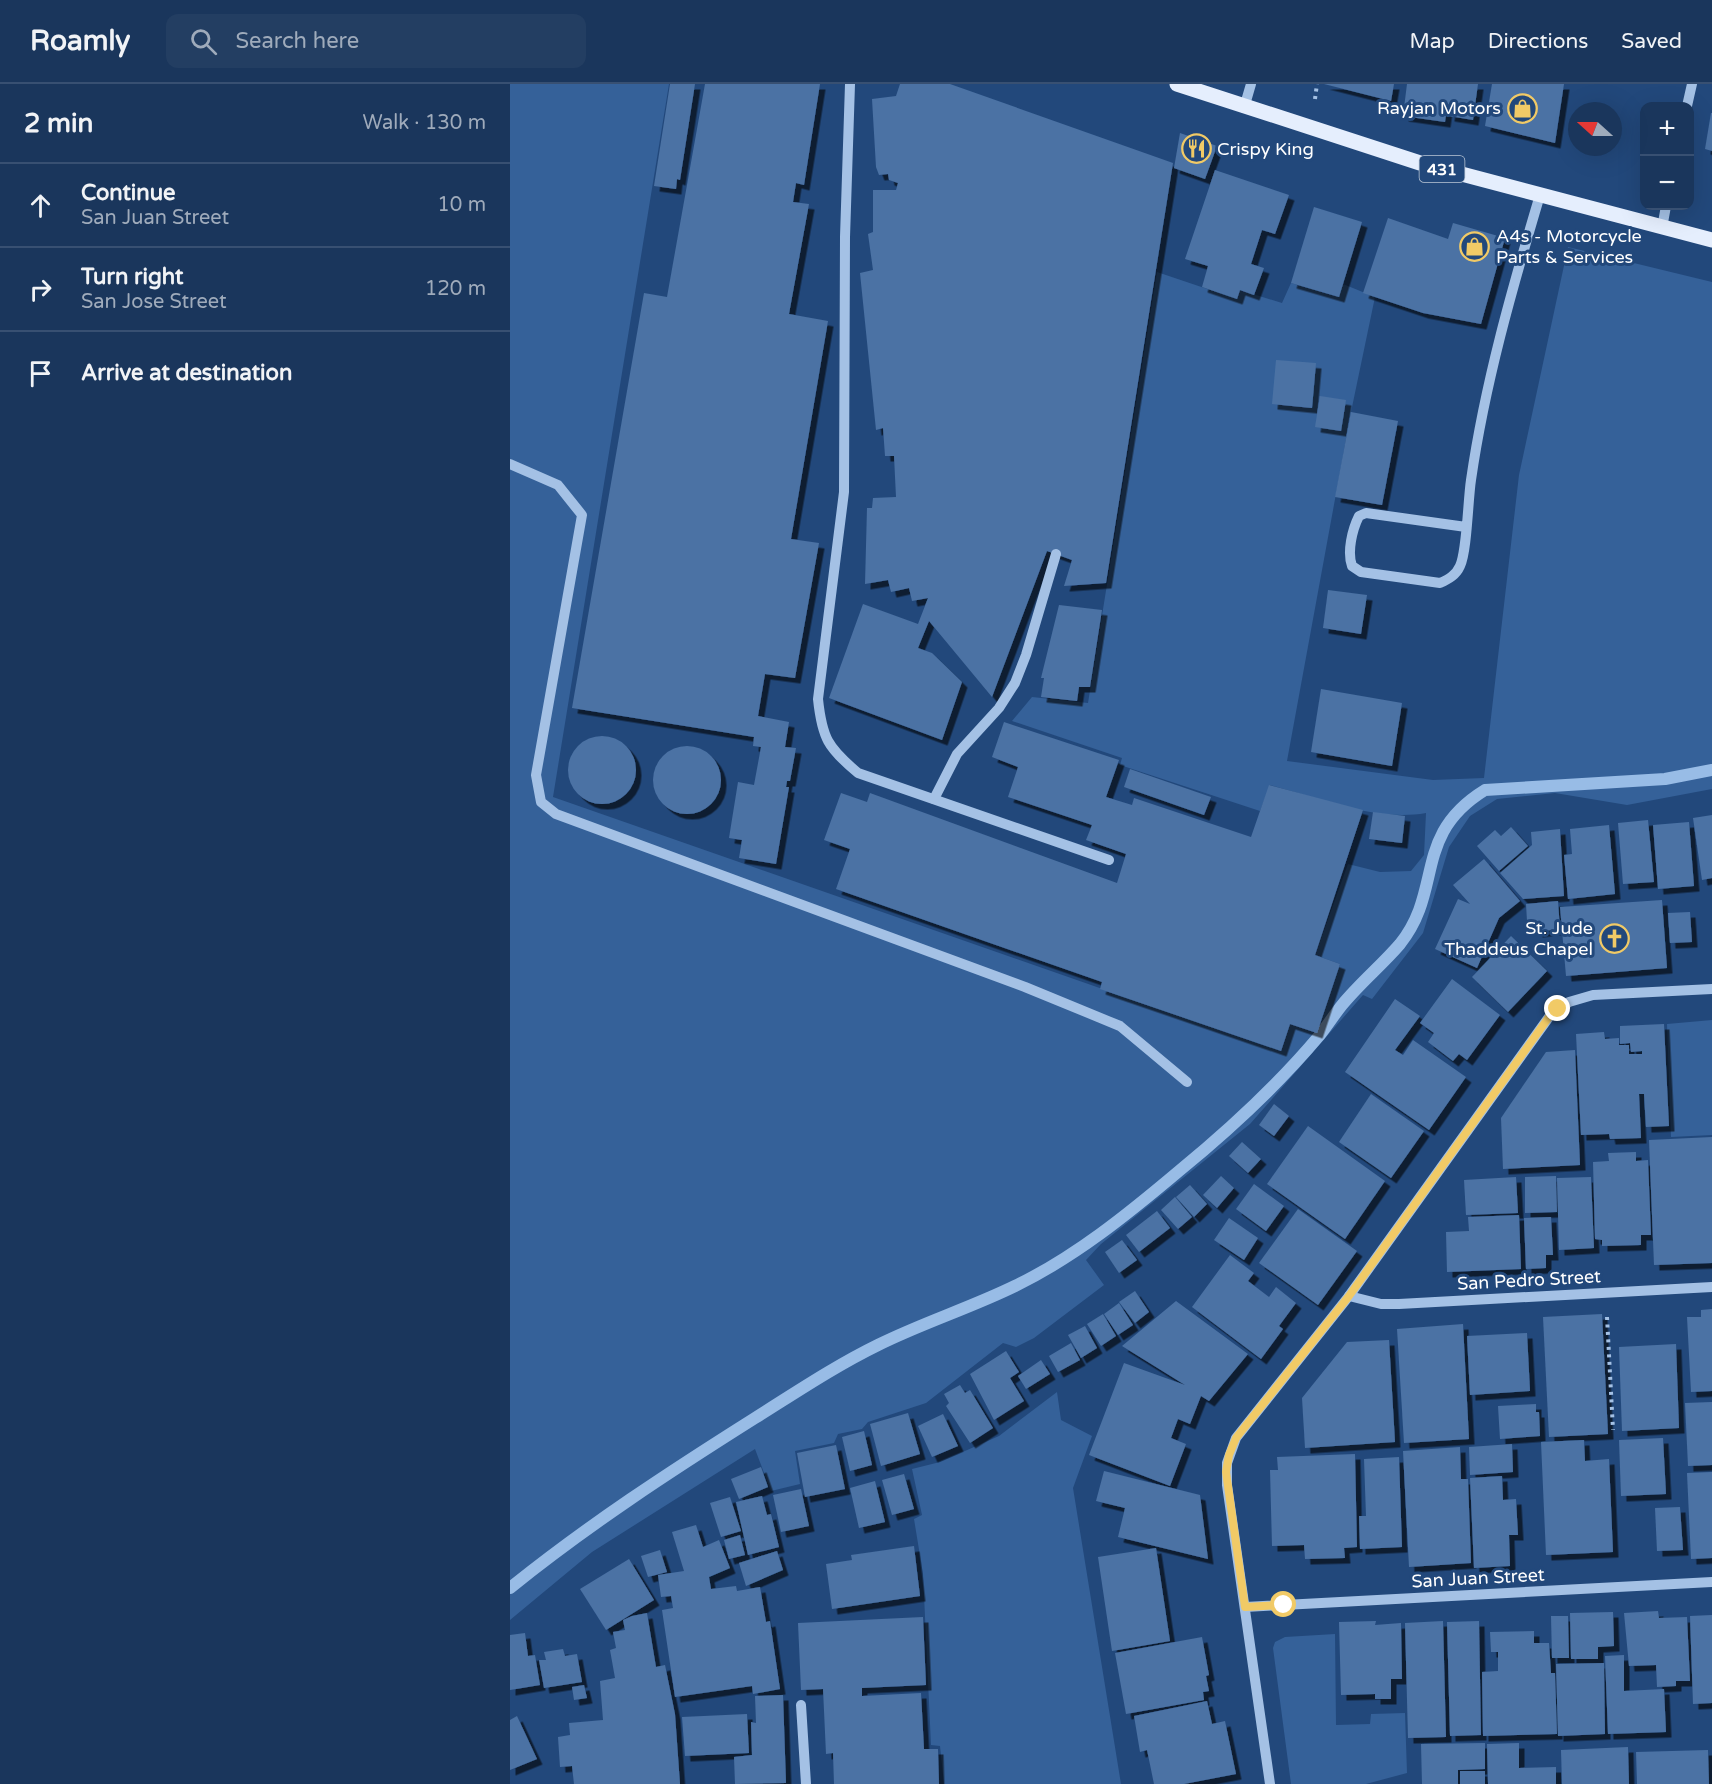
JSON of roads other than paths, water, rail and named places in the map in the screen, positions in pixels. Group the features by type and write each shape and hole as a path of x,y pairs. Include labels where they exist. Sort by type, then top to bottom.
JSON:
{"main road":[{"name":"431","path":"1177,84 1244,108 1420,163 1712,240"}],"street":[{"path":"850,84 845,237 844,492 818,699 821,725 834,753 858,773 1109,860"},
{"path":"1244,108 1251,84"},
{"path":"1688,102 1692,84"},
{"path":"1466,527 1366,513 1359,516 1355,525 1349,558 1352,566 1361,572 1440,583 1451,578 1461,565 1491,366 1540,195"},
{"path":"1662,228 1665,210"},
{"path":"510,464 558,485 582,515 536,775 541,802 556,814 1014,983 1120,1026 1188,1082"},
{"path":"934,800 957,754 999,708 1015,683 1026,656 1056,554"},
{"path":"1270,1784 1227,1485 1229,1455 1236,1438 1349,1296 1549,1017 1569,1002 1593,995 1712,989"},
{"name":"San Pedro Street","path":"1349,1296 1381,1304 1399,1304 1712,1287"},
{"name":"San Juan Street","path":"1245,1607 1712,1582"},
{"path":"801,1705 806,1784"}],"waterway":[{"path":"510,1588 569,1542 630,1499 815,1380 895,1337 998,1294 1037,1274 1059,1262 1121,1219 1252,1107 1303,1054 1349,997 1400,944 1422,903 1438,844 1447,825 1462,807 1485,790 1665,779 1712,770"}],"place":[{"name":"Rayjan Motors","path":"1522,108"},
{"name":"Crispy King","path":"1196,149"},
{"name":"A4s - Motorcycle Parts & Services","path":"1475,246"},
{"name":"St. Jude Thaddeus Chapel","path":"1614,938"}]}
